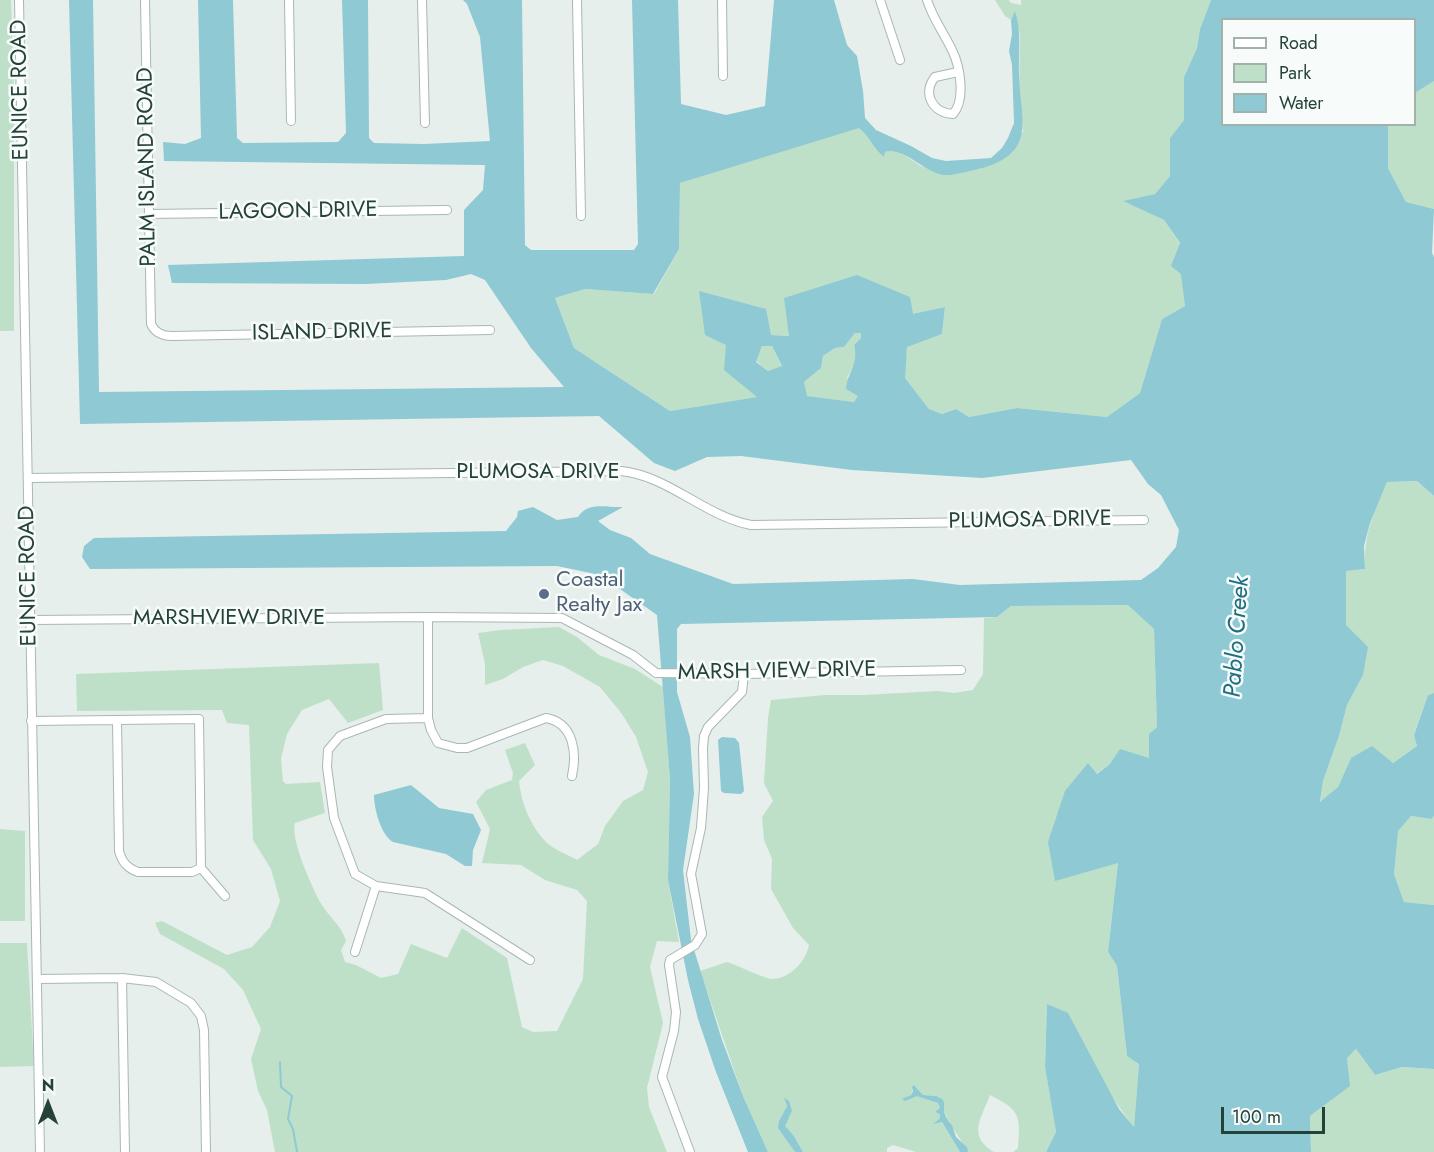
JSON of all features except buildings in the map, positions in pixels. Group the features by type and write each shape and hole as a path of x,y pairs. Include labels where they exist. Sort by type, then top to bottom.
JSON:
{"street":[{"name":"EUNICE ROAD","path":"19,0 40,1152"},
{"name":"PALM ISLAND ROAD","path":"145,0 151,324 156,332"},
{"path":"289,0 291,121"},
{"path":"422,0 425,123"},
{"path":"577,0 581,216"},
{"path":"722,0 723,76"},
{"path":"880,0 900,60"},
{"path":"927,0 932,17 952,50 958,72 960,105 953,114 947,113 928,97 929,87 935,77 958,72"},
{"name":"LAGOON DRIVE","path":"149,214 447,210"},
{"name":"ISLAND DRIVE","path":"156,332 172,336 490,330"},
{"name":"PLUMOSA DRIVE","path":"28,478 621,471 653,478 731,520 751,525 1144,520"},
{"path":"428,617 428,718 438,743 467,748 546,718 556,720 565,727 573,746 575,763 572,776"},
{"name":"MARSHVIEW DRIVE","path":"30,620 428,617"},
{"name":"MARSH VIEW DRIVE","path":"428,617 562,618 633,655 656,673 744,674 961,670"},
{"path":"690,1152 682,1125 662,1077 674,1031 676,1012 669,965 670,960 695,945 702,934 691,874 701,828 704,736 708,728 742,692 744,674"},
{"path":"428,718 386,719 340,736 328,750 327,767 334,818 355,874 376,886 425,893 530,960"},
{"path":"32,721 199,719 201,868 225,896"},
{"path":"117,720 120,851 124,862 131,870 138,872 192,872 201,868"},
{"path":"355,952 376,886"},
{"path":"37,979 122,978 156,982 194,1006 201,1016 204,1030 206,1152"},
{"path":"122,978 125,1152"}],"green space":[{"path":"0,0 11,0 14,91 14,331 0,331"},
{"path":"995,0 1009,0 1011,3 1021,5 1021,0 1211,0 1200,29 1197,48 1184,77 1184,120 1170,138 1170,176 1155,194 1124,201 1164,220 1180,244 1185,306 1162,319 1140,393 1107,417 1017,408 969,417 956,409 942,414 929,409 904,377 907,346 942,334 945,307 912,315 790,336 771,335 726,345 758,397 670,411 574,348 555,298 585,289 654,294 679,249 680,183 859,127 884,156 885,152 898,151 921,166 943,175 980,169 1023,132 1019,90 1020,35 1015,12 1011,20 1005,16"},
{"path":"1434,81 1434,209 1406,202 1388,168 1388,126 1416,126 1416,92"},
{"path":"855,333 861,333 861,338 854,345 857,358 847,378 859,396 854,402 806,396 804,382 821,368 823,356 835,348 844,347"},
{"path":"762,346 772,346 782,367 768,371 756,361"},
{"path":"1417,481 1434,496 1434,693 1428,695 1414,734 1417,746 1393,763 1351,758 1338,787 1320,804 1323,781 1347,705 1363,675 1346,625 1346,571 1365,569 1368,534 1387,482"},
{"path":"1129,605 1154,629 1157,727 1149,734 1149,759 1110,764 1096,774 1088,763 1118,863 1108,952 1117,966 1127,1056 1139,1063 1134,1128 1047,1004 1045,1067 1056,1132 1046,1152 1013,1152 1018,1148 1019,1127 1016,1114 1007,1105 990,1095 980,1119 978,1133 986,1146 994,1152 968,1152 947,1121 936,1096 923,1095 914,1085 911,1095 903,1099 905,1101 917,1095 938,1103 940,1118 934,1123 942,1122 960,1152 916,1152 893,1145 887,1148 887,1152 803,1152 794,1136 784,1126 792,1111 784,1099 787,1106 779,1121 795,1152 768,1152 743,1096 700,971 727,962 768,978 779,978 791,972 801,963 809,945 793,928 771,889 772,859 764,840 762,817 773,801 764,783 771,700 825,695 937,691 954,693 973,690 983,674 984,618 997,617 1011,606"},
{"path":"559,627 577,637 599,655 635,669 663,687 670,779 668,880 679,942 657,941 650,967 663,1023 647,1088 649,1107 667,1152 275,1152 267,1110 258,1091 251,1059 261,1029 243,990 224,969 160,934 155,923 162,921 227,955 252,947 270,927 280,901 271,869 253,840 249,725 227,723 222,710 77,711 76,674 379,663 383,710 348,723 329,699 302,710 287,734 281,759 283,781 286,784 320,782 325,813 295,823 294,830 303,863 316,895 346,941 341,950 345,962 381,978 398,974 411,944 447,958 462,928 507,958 522,1027 533,1032 557,1031 583,979 587,901 577,890 545,880 521,865 482,863 490,829 476,802 486,790 512,780 513,773 505,750 525,743 535,765 519,781 528,815 548,844 577,860 598,844 605,826 623,801 643,790 648,772 636,737 622,714 600,687 563,666 543,660 485,685 485,664 478,633"},
{"path":"1411,816 1431,819 1434,816 1434,905 1404,902 1394,874 1397,831"},
{"path":"0,829 25,831 25,921 0,921"},
{"path":"0,943 27,943 34,1066 0,1067"},
{"path":"1356,1049 1375,1075 1402,1067 1434,1069 1434,1152 1311,1152 1310,1116 1349,1086 1347,1058"}],"water":[{"name":"Pablo Creek","path":"69,0 93,0 99,392 564,387 531,348 485,280 471,274 446,280 366,284 172,283 168,265 464,256 464,210 483,190 485,165 164,161 163,142 185,144 201,138 198,0 233,0 237,138 243,143 338,142 346,133 342,0 368,0 369,138 374,143 424,144 490,141 480,37 467,4 463,0 522,0 525,245 531,250 634,250 638,244 632,0 678,0 681,104 726,115 765,106 774,0 834,0 847,45 857,56 865,118 876,130 932,158 946,161 991,158 1002,148 1008,138 1014,123 1012,65 1009,51 1012,34 1011,20 1015,11 1019,35 1019,75 1023,119 1019,143 1000,161 983,168 943,175 899,153 885,152 884,157 859,128 680,183 679,249 653,294 585,289 555,298 574,348 670,411 757,397 724,370 726,345 705,335 699,291 766,309 771,335 789,336 784,298 857,275 910,297 913,314 945,307 942,334 907,347 905,378 929,409 942,414 956,409 969,417 1017,408 1107,417 1140,393 1162,319 1185,306 1181,274 1171,266 1180,243 1164,220 1123,201 1155,194 1170,176 1170,138 1184,120 1184,77 1197,48 1200,29 1211,0 1434,0 1434,81 1416,92 1416,18 1221,18 1221,126 1388,126 1388,168 1406,202 1434,209 1432,253 1434,257 1434,496 1417,481 1387,482 1370,523 1364,546 1365,569 1346,571 1346,625 1368,647 1363,675 1347,705 1323,781 1320,802 1338,787 1351,758 1372,746 1393,763 1417,746 1414,735 1428,695 1434,693 1434,816 1431,819 1411,816 1398,831 1394,874 1404,902 1434,905 1434,1069 1402,1067 1375,1075 1356,1049 1347,1058 1350,1086 1310,1116 1311,1152 1046,1152 1056,1132 1045,1067 1047,1004 1068,1013 1119,1109 1134,1127 1139,1064 1127,1056 1117,966 1108,952 1118,863 1055,881 1048,842 1065,791 1088,763 1097,774 1110,764 1120,749 1149,758 1149,734 1157,727 1154,629 1128,605 1011,606 997,617 681,624 677,629 677,692 690,737 694,794 683,870 691,940 722,1040 743,1096 768,1152 748,1152 716,1072 698,1019 668,880 670,779 657,615 600,575 557,566 90,569 82,557 84,546 94,538 506,531 517,517 518,511 533,507 557,520 578,517 587,509 604,506 623,507 598,521 610,530 631,538 650,554 733,584 913,579 960,585 1141,580 1158,568 1176,547 1179,530 1161,495 1148,484 1131,460 982,478 852,470 741,456 707,457 675,471 654,463 599,416 80,424","holes":["855,333 861,333 861,338 854,345 855,358 846,389 858,396 854,402 807,396 804,382 821,368 823,356 835,348 844,347","762,346 772,346 782,366 768,371 756,362"]},
{"path":"722,737 735,738 739,743 744,791 741,794 721,791 718,740"},
{"path":"411,785 439,808 473,814 481,830 473,850 472,866 465,866 446,854 393,842 385,834 375,807 374,795"},
{"path":"914,1085 923,1095 942,1099 948,1121 956,1137 967,1147 968,1152 960,1152 942,1122 933,1124 940,1118 940,1114 935,1112 940,1108 938,1103 917,1096 905,1101 902,1099 911,1095"},
{"path":"784,1098 789,1101 792,1111 785,1126 803,1152 795,1152 778,1128 787,1106"}],"waterway":[{"path":"280,1062 281,1087 292,1096 288,1119 293,1129 297,1152"}],"place":[{"name":"Coastal Realty Jax","path":"544,594"}]}
